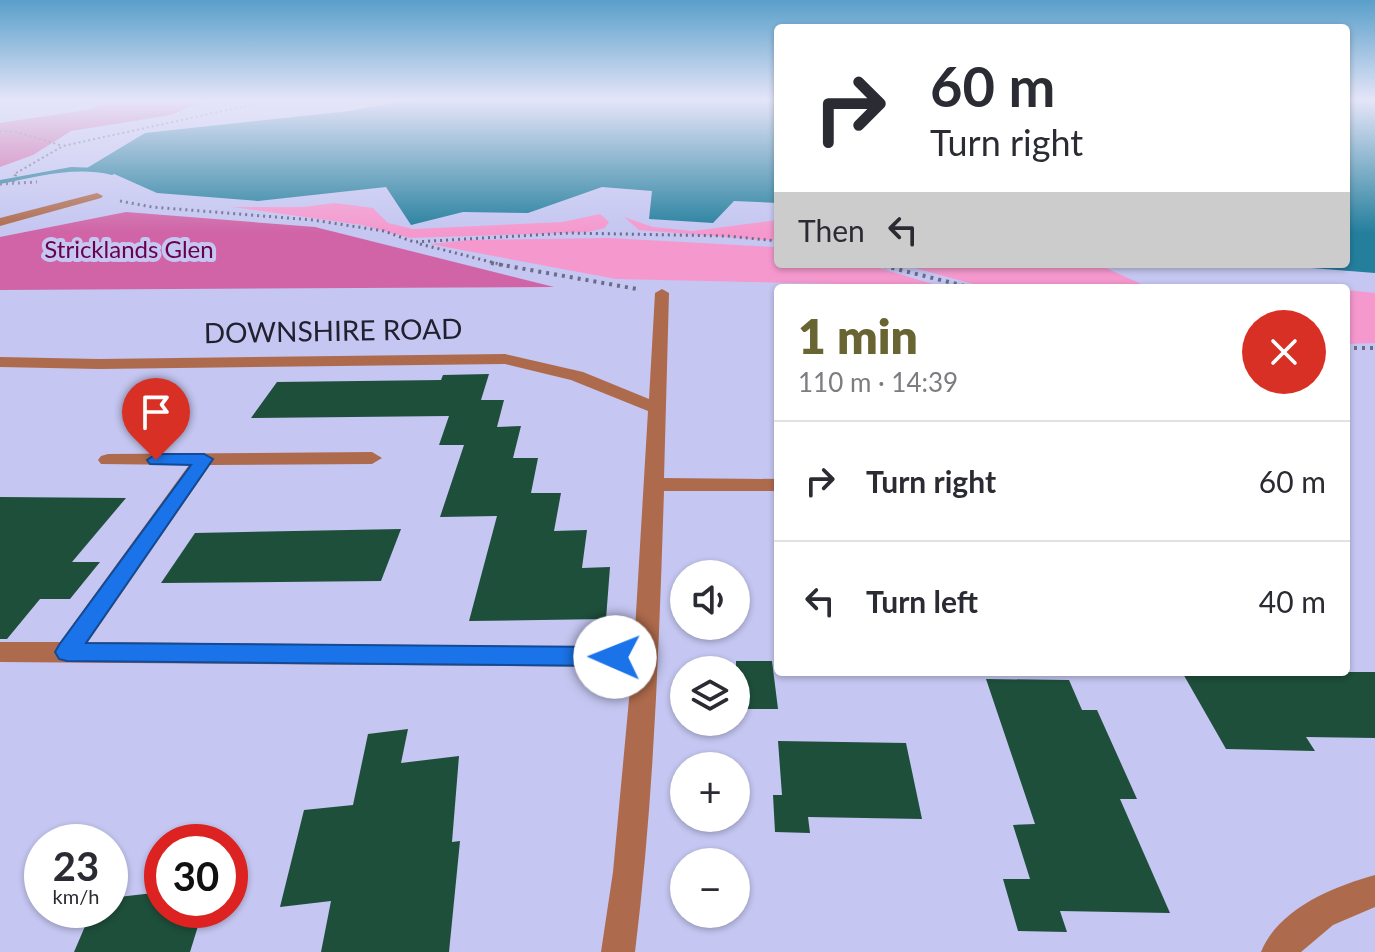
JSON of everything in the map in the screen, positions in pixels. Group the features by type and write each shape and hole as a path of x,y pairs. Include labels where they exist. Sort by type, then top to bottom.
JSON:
{"street":[{"path":"0,222 97,196"},
{"path":"618,952 629,872 646,657 662,293"},
{"name":"DOWNSHIRE ROAD","path":"0,362 99,364 505,359 577,376 658,409"},
{"path":"108,460 372,458"},
{"path":"67,652 204,459"},
{"path":"653,484 774,485"},
{"path":"0,652 646,657"},
{"path":"1278,952 1296,930 1322,912 1375,891"}],"path":[{"path":"51,144 63,146"},
{"path":"13,180 28,164 70,144"},
{"path":"0,184 13,180 59,181 72,183 97,196 152,207 313,220 384,231 475,260 662,293"},
{"path":"414,242 570,233 727,236 774,241"},
{"path":"892,268 957,284"},
{"path":"1350,348 1375,348"}],"shaded area":[{"path":"335,203 373,208 388,223 413,229 562,222 600,214 609,222 605,228 588,232 410,238 362,225 232,207 303,207"},
{"path":"624,217 653,227 693,231 774,221 774,241 639,230"},
{"path":"609,238 773,247 774,268 879,268 932,284 616,279 430,244 470,240"},
{"path":"915,268 1106,268 1141,284 973,284"},
{"path":"1350,290 1375,293 1375,343 1350,344"}],"green space":[{"path":"0,144 50,144 33,155 0,167"},
{"name":"Stricklands Glen","path":"126,212 315,227 554,287 0,290 0,237"}],"water":[{"path":"126,144 774,144 774,203 734,201 713,223 649,219 652,191 602,187 528,213 463,212 411,225 386,187 258,201 157,193 112,173 87,168"},
{"path":"1350,144 1375,144 1375,273 1311,268 1350,268"}],"building":[{"path":"489,374 481,400 504,400 497,427 521,426 513,458 538,458 531,493 561,493 554,531 587,530 582,568 610,567 606,619 469,621 497,516 440,517 464,445 439,445 449,416 251,418 277,382 441,380 443,375"},
{"path":"0,497 126,498 72,562 100,562 70,599 40,599 7,639 0,639"},
{"path":"401,529 381,581 161,583 195,533"},
{"path":"750,661 772,661 778,709 750,709"},
{"path":"1350,672 1375,672 1375,738 1306,737 1315,751 1226,749 1184,676 1350,676"},
{"path":"986,679 1069,680 1082,710 1097,710 1137,799 1120,799 1170,913 1060,911 1067,932 1018,931 1003,879 1030,879 1013,825 1035,824"},
{"path":"408,729 401,763 459,756 452,842 460,841 449,952 321,952 331,901 280,907 304,810 353,805 368,734"},
{"path":"778,741 906,743 922,819 808,817 810,833 775,832 773,795 782,795"},
{"path":"144,894 144,928 197,928 190,952 74,952 84,928 128,928 128,896"}],"waterway":[{"path":"0,182 71,169 112,173"}],"route":[{"path":"156,460 204,459 67,652 615,657"}]}
